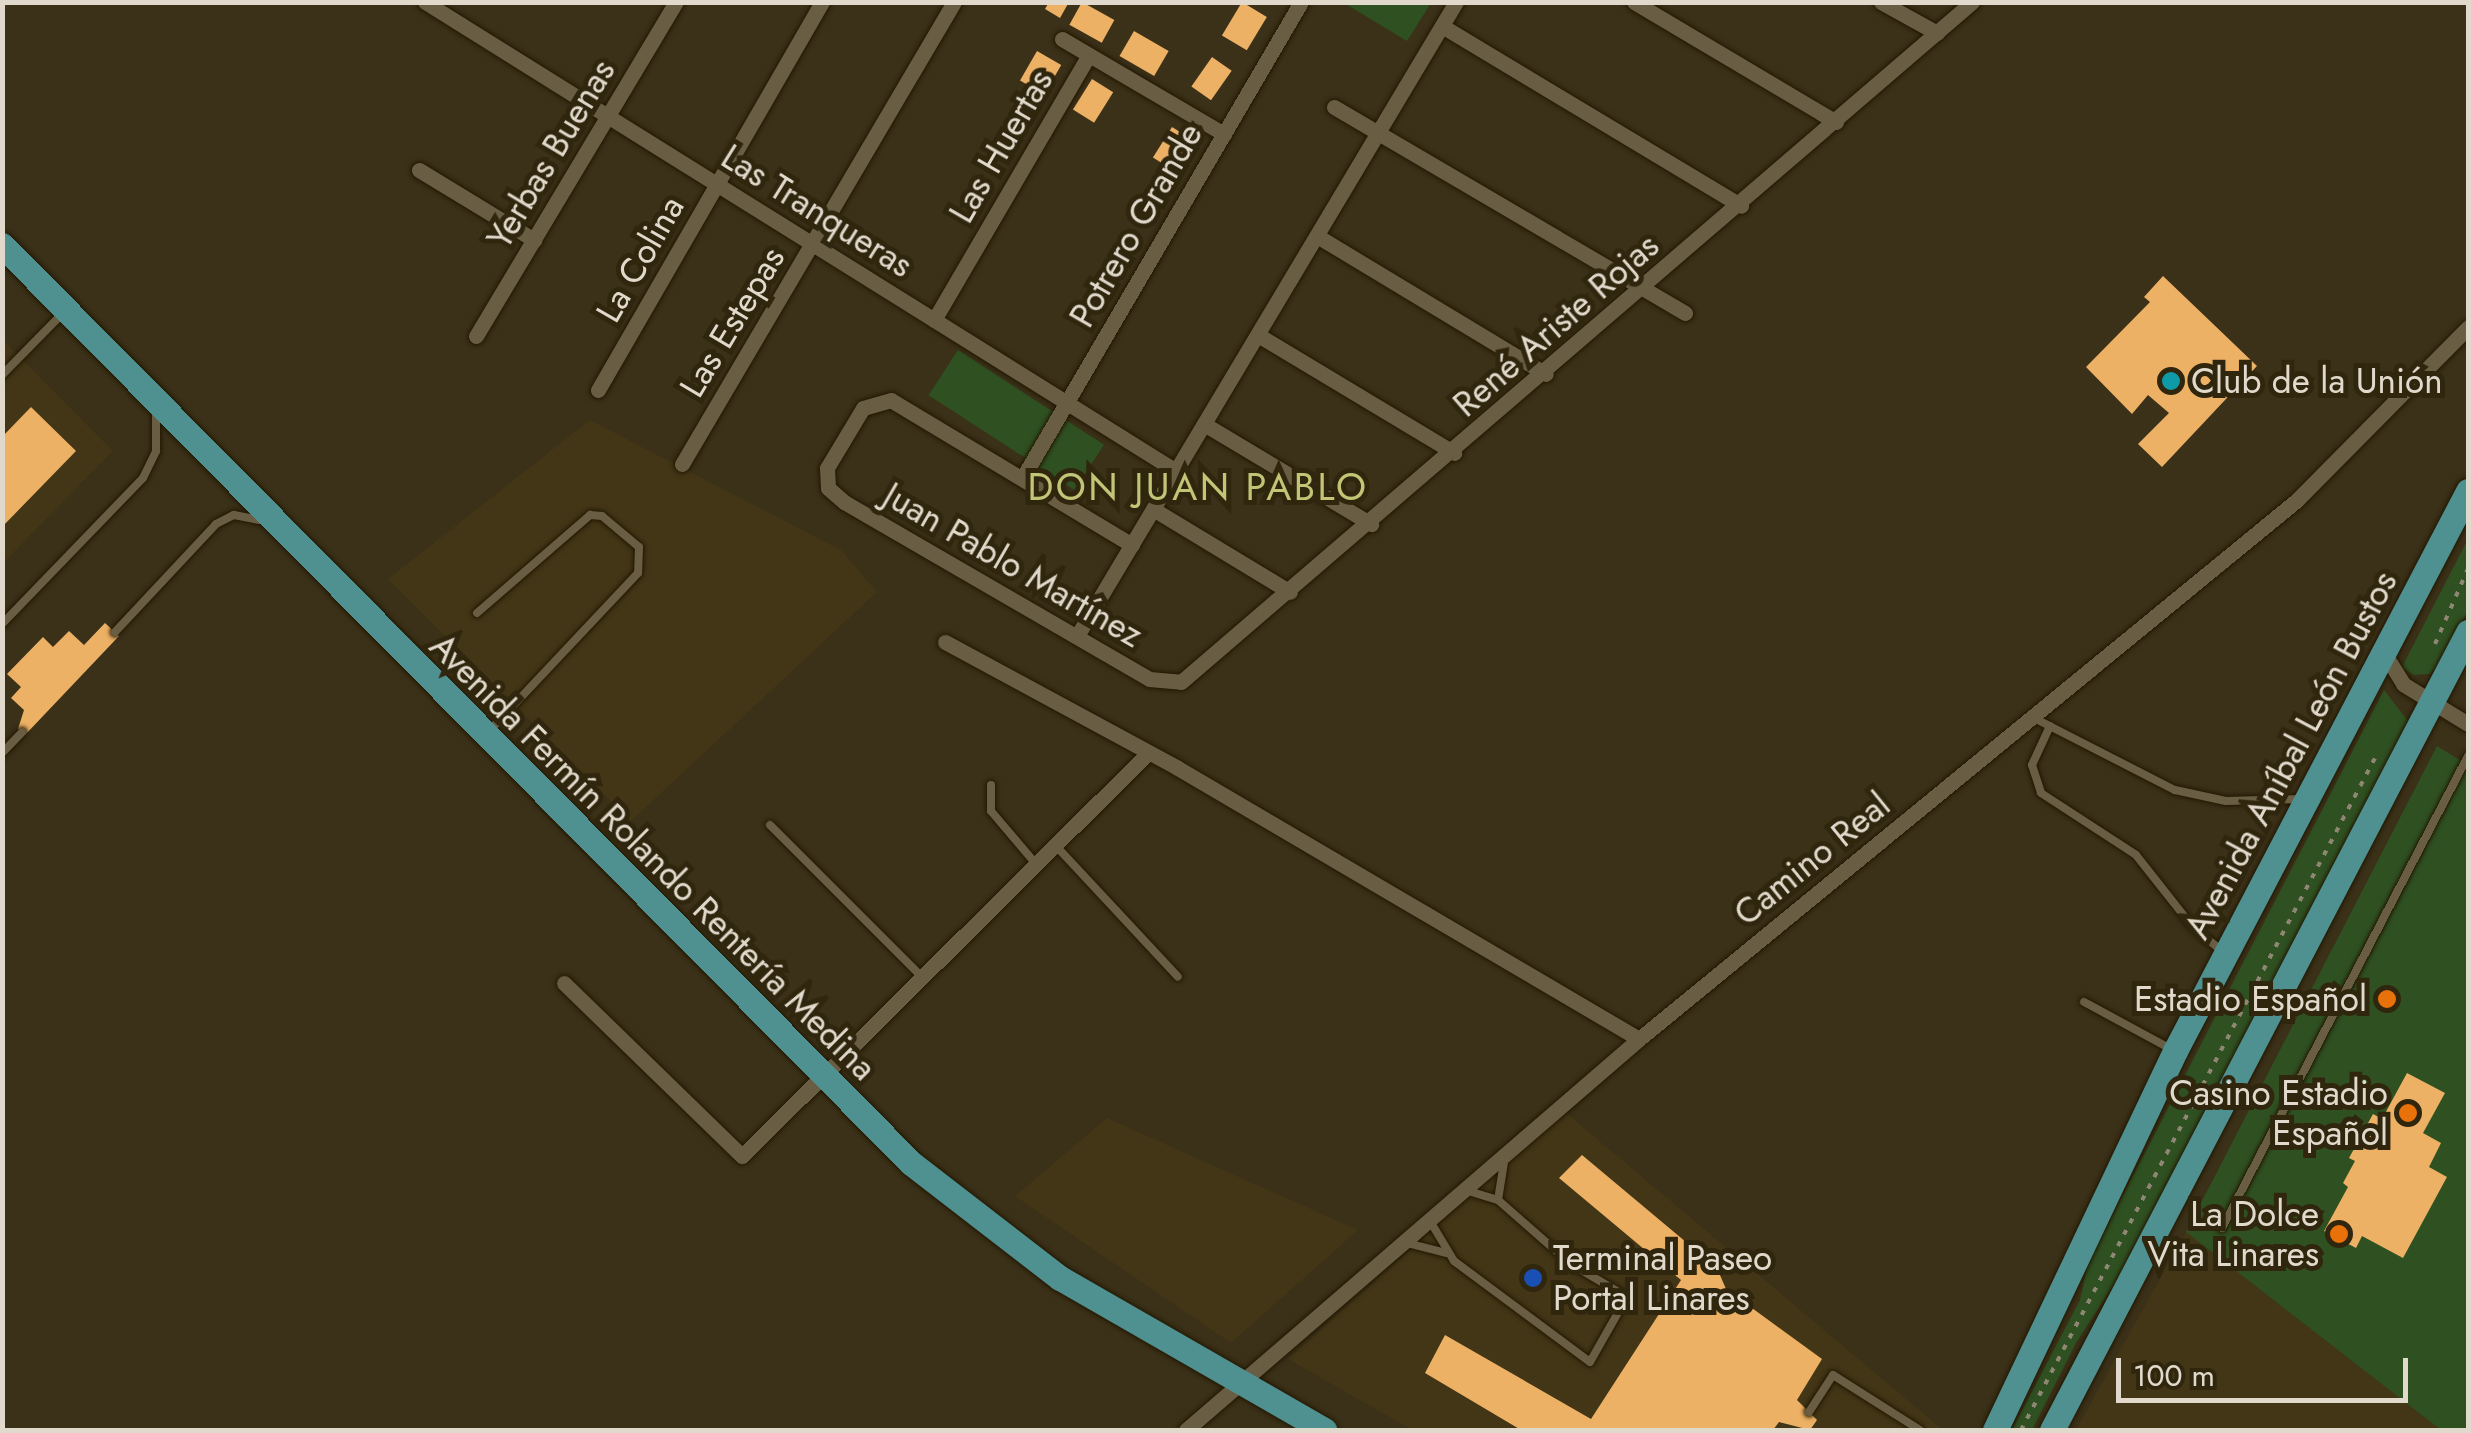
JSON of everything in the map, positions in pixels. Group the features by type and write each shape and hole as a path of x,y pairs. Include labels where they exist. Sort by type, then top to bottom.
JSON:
{"main road":[{"name":"Avenida Fermín Rolando Rentería Medina","path":"2,245 910,1164 1008,1242 1239,1384 1324,1430"},
{"name":"Avenida Aníbal León Bustos","path":"2002,1430 2174,1052 2468,491"},
{"path":"2052,1430 2468,632"}],"street":[{"name":"Las Tranqueras","path":"425,2 1176,471"},
{"path":"447,18 459,2"},
{"name":"Yerbas Buenas","path":"476,336 676,2"},
{"name":"La Colina","path":"598,390 822,2"},
{"name":"Las Estepas","path":"682,464 954,2"},
{"path":"1280,2 1298,7"},
{"path":"1078,636 1456,2"},
{"path":"1634,2 1836,122"},
{"path":"1881,2 1936,33"},
{"name":"René Ariste Rojas","path":"1173,684 1189,678 1371,524 1972,2"},
{"name":"Potrero Grande","path":"1023,477 1298,7"},
{"path":"1442,26 1741,206"},
{"path":"1062,39 1224,134"},
{"name":"Las Huertas","path":"934,320 1089,55"},
{"path":"1334,107 1684,312"},
{"path":"419,170 534,240"},
{"path":"1317,236 1546,374"},
{"name":"Camino Real","path":"1186,1430 1639,1038 2297,500 2468,327"},
{"path":"1258,334 1454,452"},
{"name":"Juan Pablo Martínez","path":"1023,477 883,399 863,408 828,468 828,488 1148,678 1173,684"},
{"path":"1204,424 1371,524"},
{"path":"1023,477 1132,545"},
{"path":"1153,509 1290,592"},
{"path":"944,642 1639,1038"},
{"path":"2384,653 2403,684 2468,724"},
{"path":"564,983 742,1156 1146,755"}],"lane":[{"path":"2,375 66,310"},
{"path":"2,624 148,471 157,441 156,403"},
{"path":"477,613 590,515 602,516 639,546 638,573 485,735"},
{"path":"115,632 224,519 248,516 277,524"},
{"path":"2034,718 2175,790 2239,802 2308,798"},
{"path":"2050,726 2032,765 2041,793 2136,854 2192,926 2226,953"},
{"path":"2,753 22,732"},
{"path":"2222,1228 2468,756"},
{"path":"990,785 990,811 1036,864"},
{"path":"770,825 922,976"},
{"path":"1055,845 1178,977"},
{"path":"2084,1002 2174,1052"},
{"path":"1498,1200 1504,1156"},
{"path":"1406,1242 1446,1252 1590,1362 1628,1297 1570,1264 1498,1200 1465,1190"},
{"path":"1430,1221 1446,1252"},
{"path":"1809,1412 1833,1374 1920,1430"}],"path":[{"path":"2002,1430 2346,804 2383,746"}],"shaded area":[{"path":"2,339 113,451 3,563 2,563"},
{"path":"590,420 841,550 877,592 631,821 388,579"},
{"path":"1565,1112 1943,1430 1412,1430 1288,1359"},
{"path":"1107,1118 1358,1230 1231,1343 1015,1196"},
{"path":"2186,1232 2441,1430 2076,1430"}],"green space":[{"path":"1344,3 1431,3 1407,41"},
{"path":"958,350 1104,445 1075,490 929,395"},
{"path":"2468,539 2468,610 2440,664 2429,674 2414,675 2402,667"},
{"path":"2384,690 2408,721 2132,1256 2076,1343 2032,1430 2012,1430 2080,1300 2088,1263"},
{"name":"Estadio Español","path":"2437,746 2468,765 2468,1430 2441,1430 2186,1232"}],"building":[{"path":"1049,2 1069,2 1060,18 1045,9"},
{"path":"1082,2 1114,20 1102,43 1069,25"},
{"path":"1242,2 1267,17 1247,50 1222,35"},
{"path":"1134,31 1169,51 1154,76 1120,56"},
{"path":"1037,51 1061,65 1044,94 1020,80"},
{"path":"1212,57 1232,71 1211,100 1191,86"},
{"path":"1092,79 1113,92 1094,123 1073,110"},
{"path":"1172,127 1193,140 1174,171 1153,158"},
{"name":"Club de la Unión","path":"2163,276 2257,366 2162,467 2138,444 2169,413 2148,395 2132,414 2086,367 2150,302 2144,297"},
{"path":"31,407 76,451 2,527 2,437"},
{"path":"105,623 119,636 25,735 18,729 24,710 11,698 21,687 7,674 43,637 53,647 69,631 84,645"},
{"path":"2407,1073 2445,1093 2423,1133 2441,1143 2429,1167 2447,1177 2403,1258 2362,1236 2356,1248 2324,1231 2348,1187 2343,1183 2355,1161 2349,1158 2373,1114 2382,1119"},
{"path":"1582,1155 1717,1268 1726,1289 1822,1359 1797,1400 1817,1420 1810,1430 1779,1422 1773,1430 1521,1430 1425,1373 1445,1335 1591,1419 1681,1280 1559,1178"}],"place":[{"name":"Club de la Unión","path":"2171,381"},
{"name":"Estadio Español","path":"2387,999"},
{"name":"Casino Estadio Español","path":"2408,1113"},
{"name":"La Dolce Vita Linares","path":"2339,1234"},
{"name":"Terminal Paseo Portal Linares","path":"1533,1278"}],"district":[{"name":"DON JUAN PABLO","path":"1198,487"}]}
